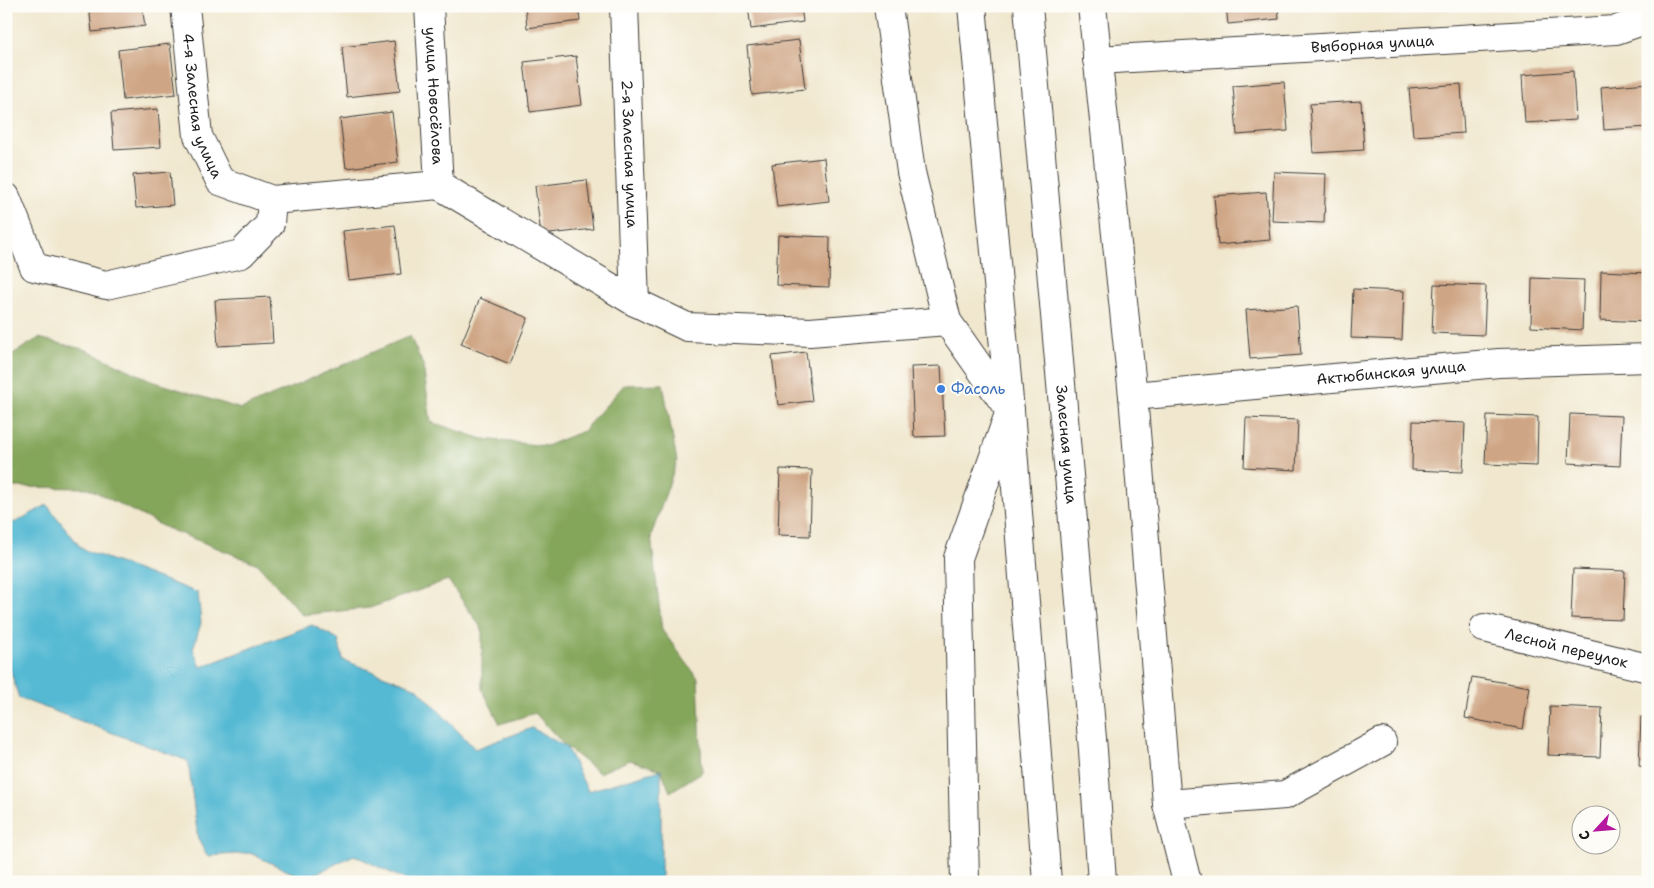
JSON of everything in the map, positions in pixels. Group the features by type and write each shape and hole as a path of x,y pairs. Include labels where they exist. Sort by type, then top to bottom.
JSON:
{"street":[{"name":"4-я Залесная улица","path":"185,6 198,136 220,181 272,200"},
{"name":"улица Новосёлова","path":"429,6 439,185"},
{"name":"2-я Залесная улица","path":"624,6 635,302"},
{"path":"888,6 911,172 947,321 1010,412"},
{"path":"972,6 1010,412 1046,882"},
{"name":"Залесная улица","path":"1028,6 1093,750 1102,882"},
{"path":"1092,6 1133,396 1167,804 1188,882"},
{"name":"Выборная улица","path":"1097,60 1616,30 1648,19"},
{"path":"6,197 34,267 106,285 241,254 270,224 272,200 439,185 635,302 687,327 810,332 947,321"},
{"name":"Актюбинская улица","path":"1133,396 1499,363 1648,358"},
{"path":"965,882 958,558 1010,412"},
{"name":"Лесной переулок","path":"1484,628 1648,668"},
{"path":"1167,804 1285,795 1382,742"}],"green space":[{"path":"410,336 423,365 431,422 483,439 546,446 583,431 624,385 663,384 677,461 651,536 662,630 698,678 702,772 670,792 661,770 630,760 599,773 566,747 535,713 500,724 482,689 482,629 448,580 370,608 302,615 258,564 166,528 88,488 12,487 6,461 6,358 39,338 86,350 155,382 241,409"}],"water":[{"path":"47,505 82,549 198,593 201,623 193,649 201,667 312,625 338,639 343,660 417,688 475,749 532,728 566,747 588,791 661,770 661,882 410,882 354,855 305,879 250,853 207,856 198,839 188,761 19,698 6,656 6,516 14,523"}],"building":[{"path":"89,6 142,6 145,26 92,32"},
{"path":"525,6 578,6 580,21 527,28"},
{"path":"748,6 801,6 803,22 751,29"},
{"path":"1226,6 1278,6 1279,19 1228,24"},
{"path":"1422,6 1462,6 1462,8 1422,10"},
{"path":"799,40 805,89 752,95 747,46"},
{"path":"394,41 400,91 347,97 342,47"},
{"path":"170,44 176,94 123,100 118,50"},
{"path":"576,56 582,105 530,112 524,62"},
{"path":"1573,71 1576,120 1525,123 1522,75"},
{"path":"1284,82 1288,131 1237,135 1233,86"},
{"path":"1648,83 1648,127 1604,130 1601,87"},
{"path":"1461,84 1464,133 1413,136 1409,88"},
{"path":"1361,101 1364,150 1313,153 1310,104"},
{"path":"158,109 161,147 114,150 111,113"},
{"path":"392,112 398,162 346,168 340,119"},
{"path":"824,158 829,201 777,207 772,164"},
{"path":"170,172 173,205 136,208 133,175"},
{"path":"1274,172 1326,174 1324,223 1272,221"},
{"path":"587,180 593,229 541,235 535,186"},
{"path":"1266,192 1270,240 1218,245 1214,196"},
{"path":"395,225 401,274 349,280 343,231"},
{"path":"778,235 830,237 829,287 776,285"},
{"path":"1601,271 1648,273 1648,322 1600,320"},
{"path":"1532,278 1584,280 1582,330 1531,327"},
{"path":"1434,284 1486,286 1484,335 1432,333"},
{"path":"1353,289 1404,291 1402,340 1351,338"},
{"path":"270,297 273,343 218,346 215,300"},
{"path":"480,298 528,318 510,364 461,344"},
{"path":"1297,306 1301,355 1250,359 1246,310"},
{"path":"806,352 812,401 778,405 772,356"},
{"path":"941,366 945,436 914,437 911,367"},
{"path":"1570,414 1622,416 1620,466 1568,463"},
{"path":"1487,415 1538,417 1537,466 1485,464"},
{"path":"1246,418 1298,420 1296,470 1244,467"},
{"path":"1413,421 1465,423 1463,472 1412,470"},
{"path":"780,469 812,470 810,536 778,535"},
{"path":"1573,569 1625,571 1623,620 1571,618"},
{"path":"1472,677 1530,687 1523,729 1465,718"},
{"path":"1550,706 1602,708 1600,757 1548,755"},
{"path":"1641,717 1648,717 1648,767 1639,766"}],"place":[{"name":"Фасоль","path":"941,389"}]}
